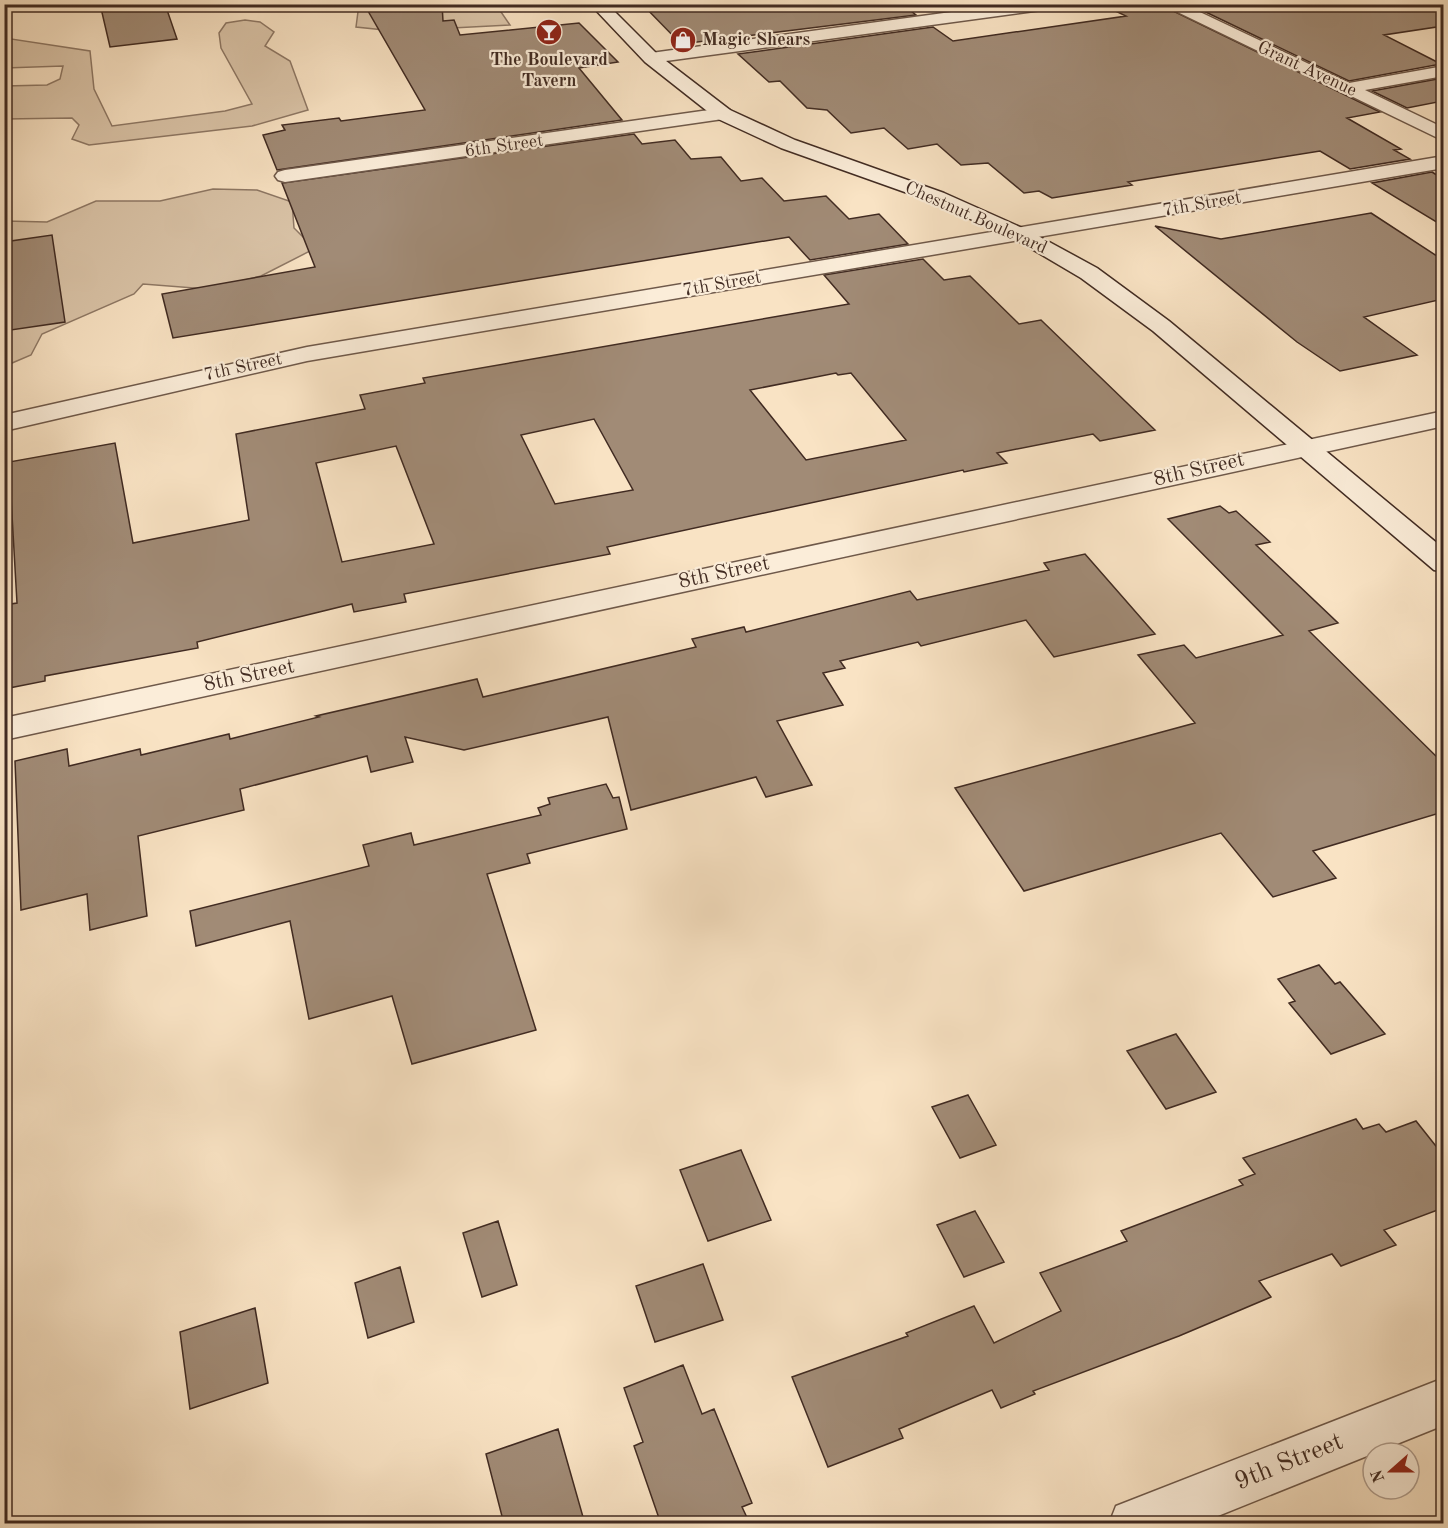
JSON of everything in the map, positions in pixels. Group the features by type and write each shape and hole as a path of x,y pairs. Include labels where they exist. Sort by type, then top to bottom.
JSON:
{"street":[{"name":"Chestnut Boulevard","path":"598,4 651,58 723,114 788,144 937,197 1022,235 1089,273 1161,326 1443,564"},
{"path":"651,58 1049,4"},
{"name":"Grant Avenue","path":"1170,4 1350,88 1443,135"},
{"path":"1350,88 1443,71"},
{"name":"6th Street","path":"285,176 723,114"},
{"name":"7th Street","path":"4,423 95,404 229,369 307,354 1022,235 1443,162"},
{"name":"8th Street","path":"4,729 1304,446 1443,418"},
{"name":"9th Street","path":"1134,1524 1443,1401"}],"shaded area":[{"path":"359,4 473,5 471,7 499,9 510,25 394,31 356,27"},
{"path":"245,20 260,22 274,32 265,46 290,61 308,110 252,126 89,145 72,139 79,125 72,118 5,119 5,86 47,85 60,79 63,66 5,68 5,38 90,51 94,89 112,126 225,111 252,104 221,48 219,33 226,23"},
{"path":"213,189 257,190 292,202 294,228 305,239 310,251 261,276 207,289 143,284 134,294 42,334 31,355 5,366 5,221 47,222 96,201 160,201"}],"building":[{"path":"100,4 165,4 177,39 110,47"},
{"path":"364,4 442,4 443,21 454,20 460,35 579,23 618,62 579,68 622,120 277,170 263,135 285,130 282,125 339,118 341,121 425,110"},
{"path":"642,4 902,4 916,15 681,44"},
{"path":"1101,4 1159,4 1380,112 1347,118 1401,149 1394,150 1410,159 1350,169 1320,151 1128,182 1132,185 1052,198 1039,191 1024,193 988,163 961,165 937,144 908,149 884,128 851,133 827,110 807,108 780,81 769,82 738,54 933,27 953,41 1126,16"},
{"path":"1189,4 1441,4 1443,26 1384,35 1441,64 1349,81"},
{"path":"1443,78 1443,101 1407,108 1372,91"},
{"path":"634,134 642,144 675,140 691,159 721,157 741,181 762,178 784,201 826,196 849,219 879,214 908,244 810,260 789,237 173,338 162,294 315,267 282,183"},
{"path":"1432,172 1443,179 1443,226 1372,183"},
{"path":"1371,213 1443,260 1443,299 1364,317 1417,355 1340,371 1297,342 1155,226 1221,239"},
{"path":"52,235 65,322 4,331 4,242"},
{"path":"923,259 944,280 970,276 1019,324 1041,320 1155,430 1100,441 1093,434 997,453 1007,463 964,472 963,470 607,547 610,554 404,594 406,602 354,612 352,604 197,642 198,648 45,676 45,681 4,689 4,605 17,603 9,462 115,443 133,543 249,520 236,434 365,409 360,395 425,383 423,378 849,304 824,275","holes":["836,373 838,375 851,373 906,440 806,460 750,390","594,419 633,490 555,504 521,435","396,446 434,544 342,562 316,463"]},
{"path":"1220,506 1229,513 1236,511 1270,542 1256,545 1338,623 1309,631 1443,763 1443,812 1313,851 1336,878 1273,897 1221,833 1024,891 955,788 1195,723 1138,655 1184,645 1196,658 1283,635 1168,519"},
{"path":"1085,554 1155,634 1054,657 1026,620 921,646 918,642 840,661 845,668 823,673 843,705 777,721 812,785 766,797 756,777 631,810 608,717 464,750 405,737 413,762 371,772 367,756 240,789 244,810 138,836 147,916 90,930 87,894 21,910 15,761 67,749 69,766 140,749 141,755 229,734 230,739 319,717 316,716 477,679 483,697 696,647 692,639 744,627 746,632 910,591 917,600 1049,570 1044,563"},
{"path":"606,784 613,798 619,797 627,829 527,854 530,863 487,874 536,1030 412,1064 392,996 309,1019 290,921 196,946 190,911 369,866 363,845 411,833 414,845 541,815 538,808 550,804 548,798"},
{"path":"1319,965 1335,984 1340,982 1385,1034 1331,1054 1289,1003 1295,1001 1278,979"},
{"path":"1176,1034 1216,1092 1166,1109 1127,1051"},
{"path":"968,1095 996,1145 960,1158 932,1107"},
{"path":"1356,1119 1363,1129 1379,1124 1386,1132 1416,1121 1443,1155 1443,1208 1384,1230 1396,1245 1341,1266 1332,1254 1259,1281 1271,1297 1179,1336 1033,1391 1035,1394 1001,1408 992,1390 899,1429 903,1438 828,1467 792,1377 908,1336 906,1333 974,1306 994,1343 1061,1311 1040,1273 1127,1241 1121,1231 1243,1185 1239,1180 1255,1174 1243,1158"},
{"path":"741,1150 771,1220 708,1241 680,1170"},
{"path":"975,1211 1004,1262 964,1277 937,1225"},
{"path":"498,1221 517,1285 482,1297 463,1233"},
{"path":"703,1264 723,1320 655,1342 636,1286"},
{"path":"400,1267 414,1322 368,1338 355,1283"},
{"path":"255,1308 268,1383 190,1409 180,1332"},
{"path":"683,1365 702,1414 714,1409 752,1503 742,1507 750,1524 661,1524 634,1446 643,1442 624,1388"},
{"path":"558,1429 585,1524 504,1524 486,1454"}],"place":[{"name":"The Boulevard Tavern","path":"549,32"},
{"name":"Magic Shears","path":"683,40"}]}
